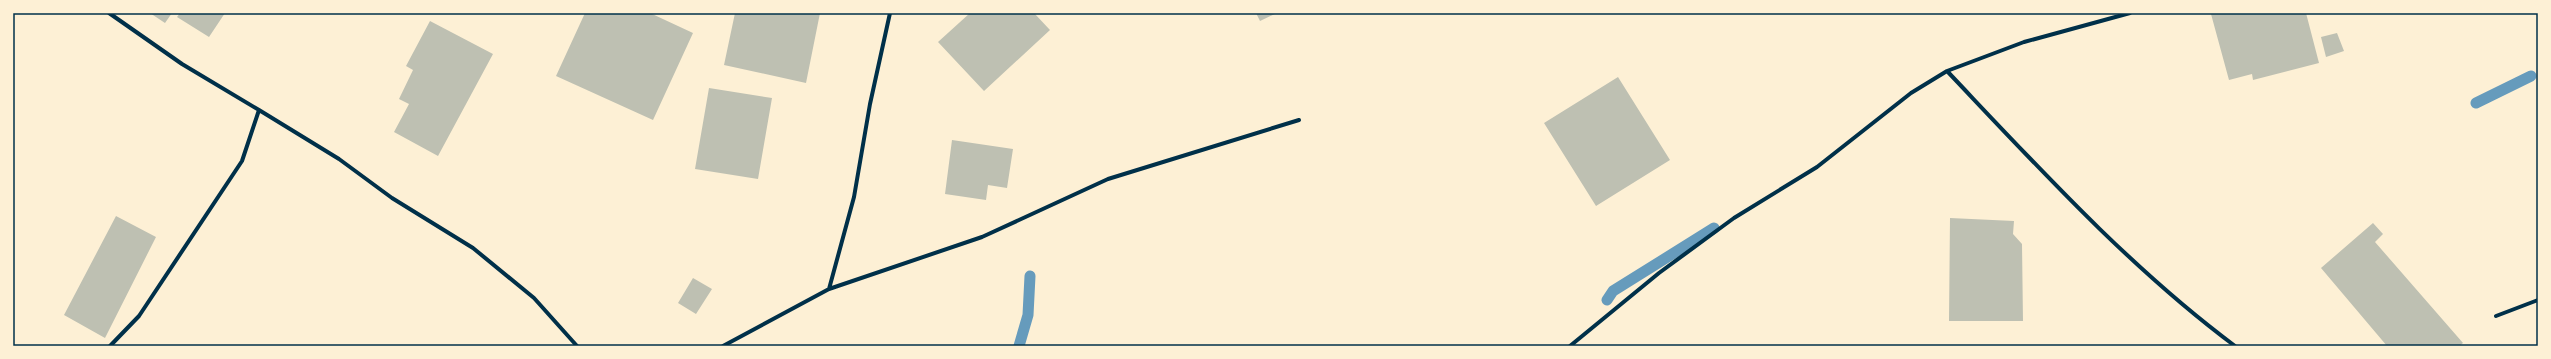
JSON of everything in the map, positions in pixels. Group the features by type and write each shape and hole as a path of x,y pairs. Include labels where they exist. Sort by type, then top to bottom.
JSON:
{"street":[{"path":"109,13 182,64 339,159 392,198 473,248 534,298 577,346"},
{"path":"829,289 854,196 870,104 890,13"},
{"path":"1570,346 1658,273 1734,218 1817,167 1911,93 1947,72 2024,42 2130,13"},
{"path":"1947,72 2113,240 2192,314 2235,346"},
{"path":"110,346 139,316 242,161 259,110"},
{"path":"723,346 829,289 982,237 1108,179 1299,120"},
{"path":"2496,316 2538,300"}],"building":[{"path":"150,13 172,13 165,23"},
{"path":"180,13 225,13 209,37 177,17"},
{"path":"585,13 650,13 693,33 653,120 556,76"},
{"path":"735,13 820,13 806,83 724,65"},
{"path":"970,13 1034,13 1050,30 984,91 938,42"},
{"path":"1256,13 1277,13 1260,21"},
{"path":"2306,13 2319,63 2253,80 2252,74 2229,80 2211,14"},
{"path":"430,21 493,54 438,156 394,132 409,104 399,99 413,70 406,66"},
{"path":"2337,33 2344,51 2326,57 2321,37"},
{"path":"1618,77 1670,160 1596,206 1544,123"},
{"path":"709,88 772,98 758,179 695,169"},
{"path":"952,140 1013,149 1007,188 988,185 986,200 945,194"},
{"path":"116,216 156,237 105,338 64,315"},
{"path":"1950,218 2014,221 2013,234 2022,244 2023,321 1949,321"},
{"path":"2373,223 2383,234 2375,242 2463,343 2459,346 2387,346 2321,268"},
{"path":"693,278 712,289 696,314 678,303"}],"waterway":[{"path":"2476,103 2531,76"},
{"path":"1607,300 1613,291 1714,228"},
{"path":"1019,346 1028,315 1030,276"}]}
